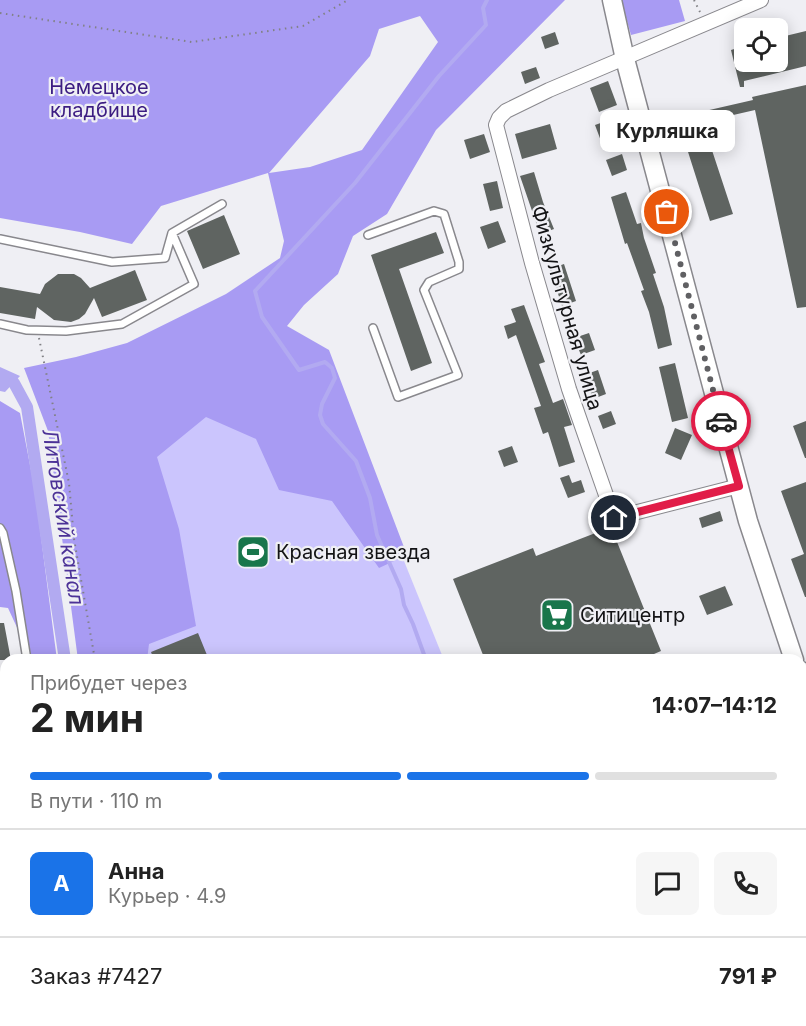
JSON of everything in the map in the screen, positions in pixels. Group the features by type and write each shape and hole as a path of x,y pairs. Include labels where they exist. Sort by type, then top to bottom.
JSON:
{"street":[{"path":"612,0 748,520 792,654"},
{"path":"626,59 761,0"},
{"name":"Физкультурная улица","path":"626,59 549,90 506,111 496,125 497,132 569,388 614,518 739,486"}],"lane":[{"path":"0,239 112,262 165,258 172,233 222,204"},
{"path":"368,235 434,212 444,214 459,262 459,269 429,282 424,290 458,375 398,397 372,328"},
{"path":"0,324 27,330 66,331 122,324 194,284 172,233"},
{"path":"0,528 16,591 26,654"}],"path":[{"path":"0,13 192,42 303,26 348,0"},
{"path":"39,336 69,483 74,538 94,654"}],"shaded area":[{"name":"Красная звезда","path":"318,348 442,654 121,654 90,443"},
{"path":"0,367 20,376 5,392 0,391"}],"green space":[{"name":"Немецкое кладбище","path":"0,0 565,0 436,130 387,214 353,236 338,274 304,305 287,326 329,350 407,555 379,568 332,501 279,490 256,439 206,417 157,457 179,529 196,626 149,644 148,654 77,654 48,431 24,368 127,343 226,294 280,258 284,241 268,173 161,206 132,244 0,218","holes":["420,16 438,42 362,150 310,167 269,173 370,56 379,29"]},
{"path":"621,0 679,0 685,21 631,35"},
{"path":"0,401 20,413 35,491 56,654 29,654 8,608 0,607"}],"building":[{"path":"806,31 806,66 788,70 788,35"},
{"path":"555,32 559,44 545,49 541,37"},
{"path":"536,67 540,78 525,84 521,72"},
{"path":"736,72 781,72 744,81 744,87 740,87"},
{"path":"608,81 617,105 599,112 590,88"},
{"path":"806,85 806,307 797,308 755,110 707,121 705,111 753,100 752,97"},
{"path":"609,120 615,136 601,141 595,125"},
{"path":"550,124 557,149 522,159 515,134"},
{"path":"704,126 733,214 710,221 682,133"},
{"path":"484,134 490,152 470,159 464,140"},
{"path":"622,154 627,170 612,176 606,160"},
{"path":"534,172 554,229 540,234 520,176"},
{"path":"497,181 503,208 490,211 483,184"},
{"path":"626,192 637,224 641,223 656,273 653,274 664,307 672,345 658,349 641,291 644,290 627,243 625,244 611,197"},
{"path":"224,215 240,254 203,269 187,231"},
{"path":"498,221 506,242 488,249 480,227"},
{"path":"436,232 444,253 399,269 432,363 411,371 371,255"},
{"path":"564,264 576,301 562,306 550,269"},
{"path":"135,270 147,300 102,317 94,298 85,314 71,322 54,320 37,307 35,319 0,313 0,287 40,294 45,284 58,274 74,274 90,288"},
{"path":"524,305 545,362 539,364 553,403 563,399 572,425 564,427 575,462 559,467 548,432 543,434 534,408 541,406 516,335 508,339 504,326 516,322 511,309"},
{"path":"589,333 595,350 581,355 574,338"},
{"path":"675,363 688,418 672,422 659,367"},
{"path":"598,370 606,394 593,399 584,375"},
{"path":"611,411 616,424 603,429 598,416"},
{"path":"806,421 806,458 805,458 793,426"},
{"path":"675,428 692,435 681,460 665,453"},
{"path":"512,446 518,462 504,467 498,451"},
{"path":"569,475 572,483 581,480 585,492 568,498 560,478"},
{"path":"806,482 805,597 791,559 804,554 781,491"},
{"path":"720,511 723,521 702,528 699,518"},
{"name":"Ситицентр","path":"611,527 661,651 654,654 483,654 453,579 533,548 536,556"},
{"path":"725,586 733,605 707,615 699,596"},
{"path":"0,623 4,623 10,654 0,654"},
{"path":"198,633 207,654 152,654 151,652"}],"waterway":[{"path":"424,654 404,605 401,589 377,535 370,498 356,461 323,424 320,415 322,404 335,378 332,368 325,362 299,370 262,317 255,291 355,183 439,76 486,25 483,8 487,0"},
{"name":"Литовский канал","path":"14,383 27,407 64,654"}],"way so far":[{"path":"667,212 721,421"}],"place":[{"name":"Курляшка","path":"667,212"},
{"name":"Красная звезда","path":"253,552"},
{"name":"Ситицентр","path":"557,615"}],"route":[{"path":"614,518 739,486 721,421"}]}
